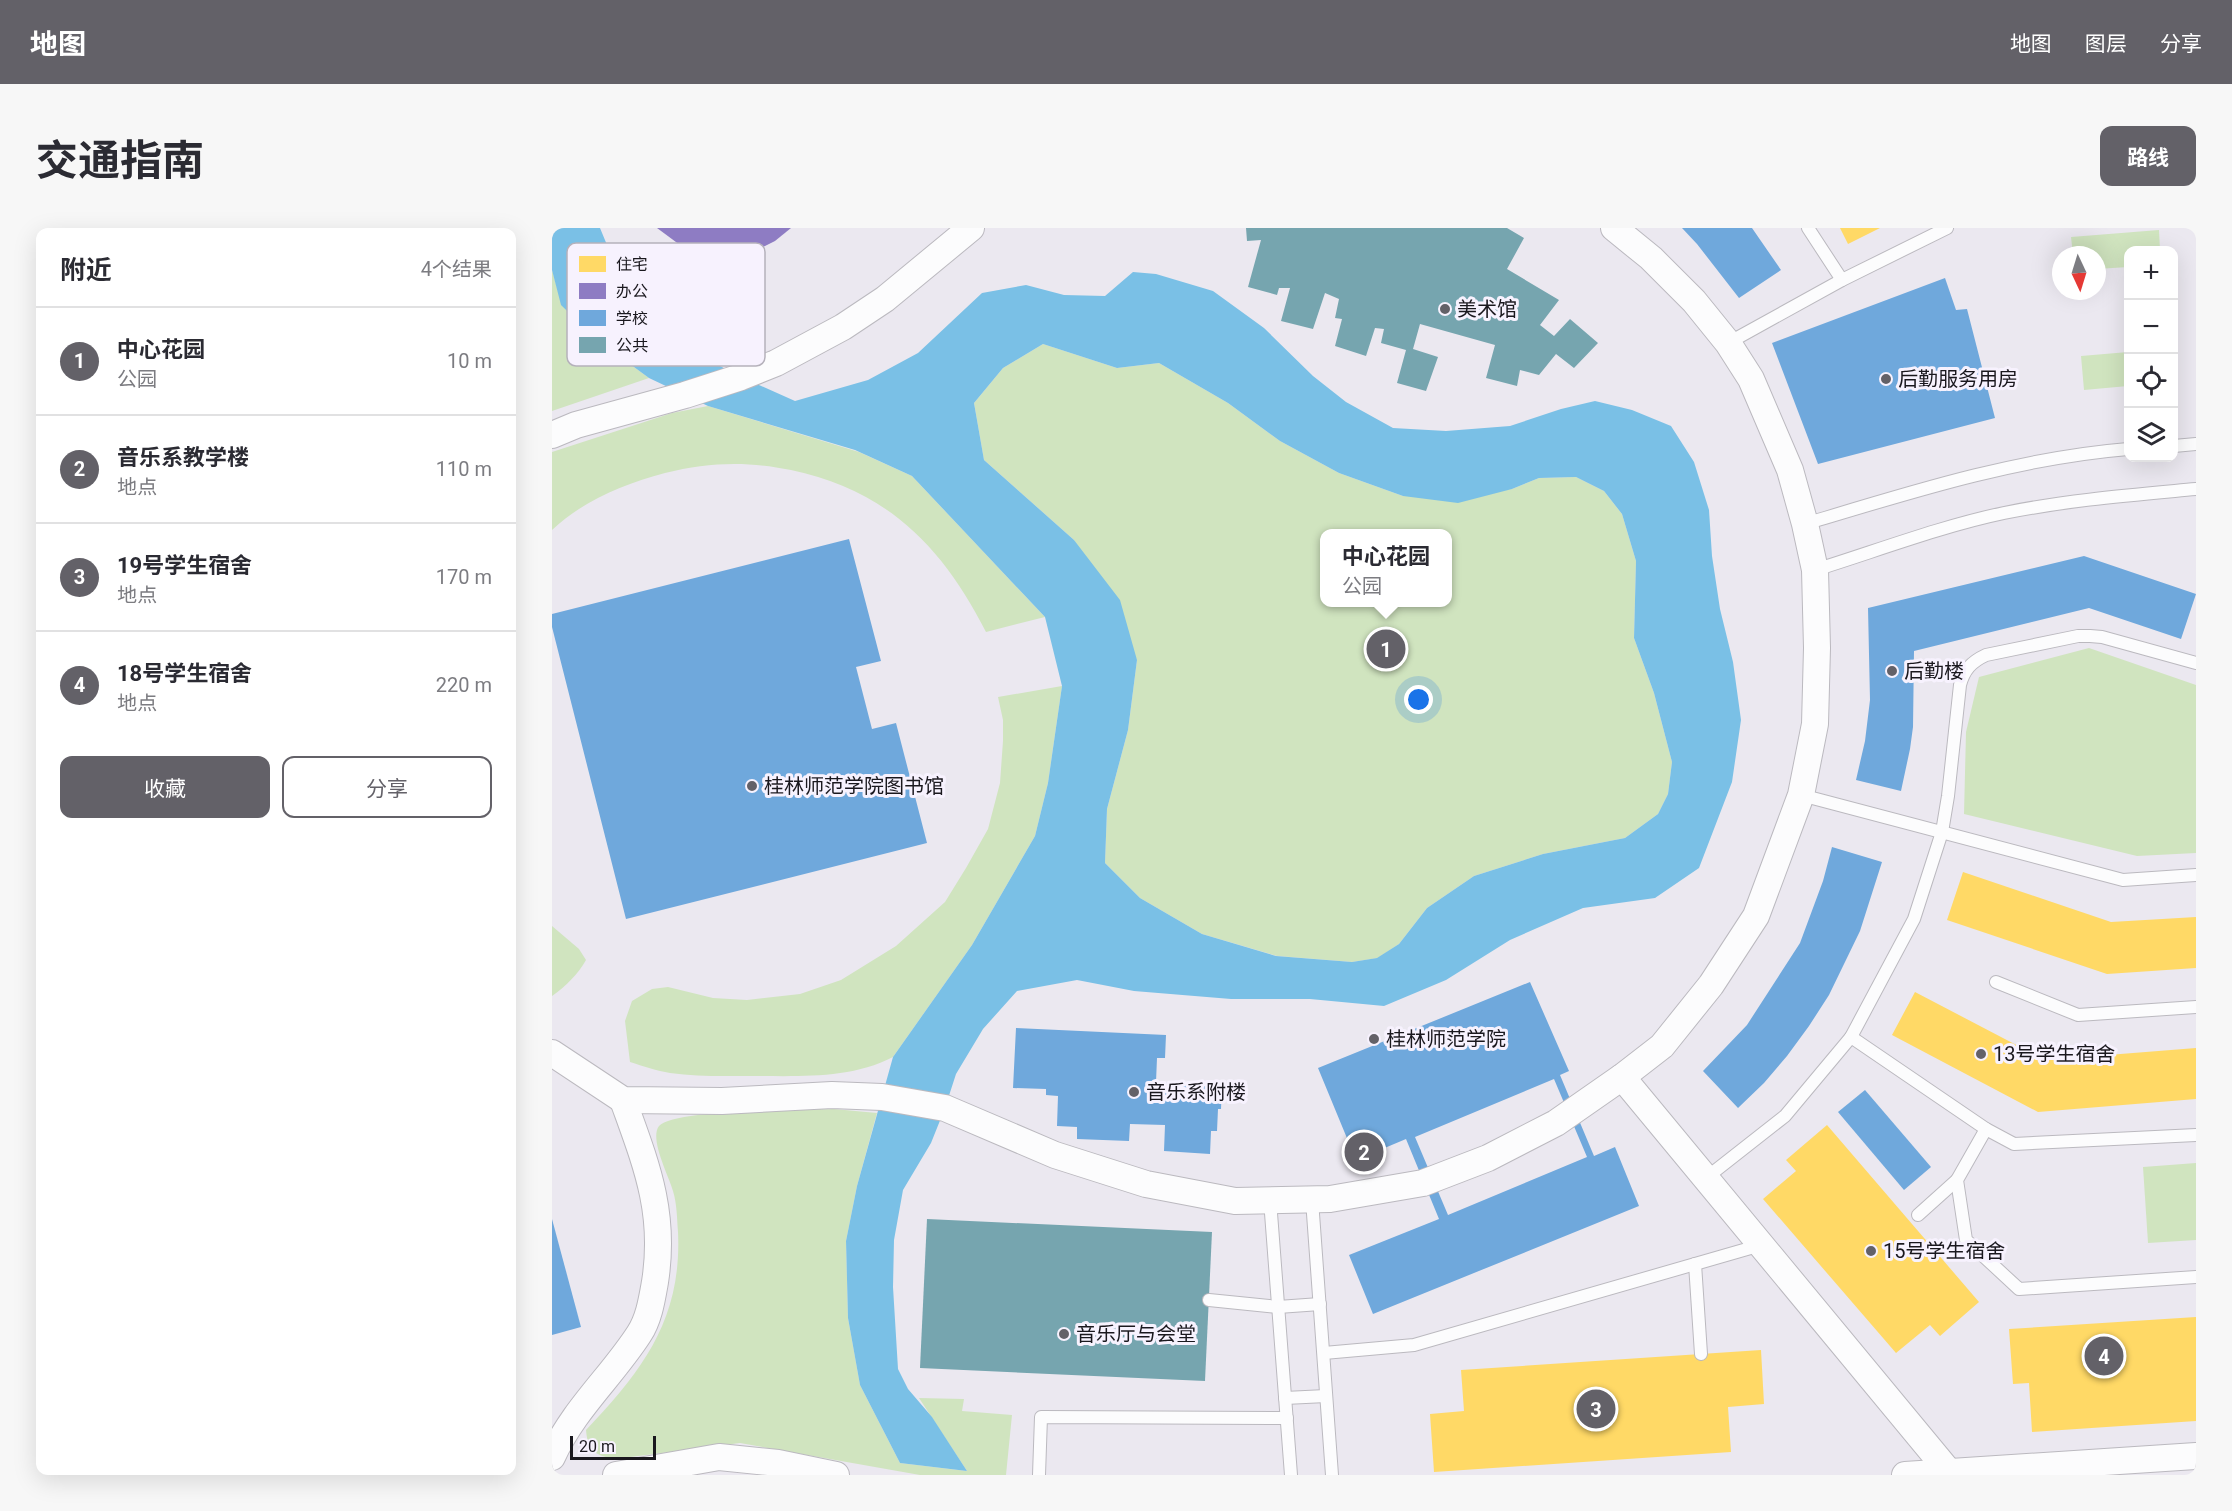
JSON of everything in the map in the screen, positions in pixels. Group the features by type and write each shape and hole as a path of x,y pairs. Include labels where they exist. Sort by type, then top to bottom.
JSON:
{"street":[{"path":"552,435 576,425 741,377 776,363 843,327 914,276 970,228"},
{"path":"552,1053 623,1100 722,1101 832,1095 882,1097 945,1108 1055,1155 1146,1184 1235,1201 1330,1199 1423,1183 1488,1158 1556,1123 1662,1046 1711,985 1756,916 1801,795 1815,724 1817,648 1815,570 1790,470 1751,379 1728,343 1694,301 1651,258 1614,228"},
{"path":"1622,1077 1949,1472"},
{"path":"552,1457 574,1417 640,1332 651,1303 658,1247 658,1217 653,1189 623,1100"},
{"path":"1905,1475 2196,1456"},
{"path":"616,1475 718,1457 778,1463 836,1475"}],"lane":[{"path":"1808,228 1842,280"},
{"path":"1728,343 1842,280 1947,228"},
{"path":"2178,446 2196,444"},
{"path":"1805,524 1895,496 1994,470 2124,449"},
{"path":"1815,570 2004,513 2103,498 2196,489"},
{"path":"1706,1178 1785,1116 1851,1037 1914,919 1942,832 1960,685 1966,669 1976,660 1986,656 2078,636 2102,637 2196,663"},
{"path":"1801,795 2123,879 2196,875"},
{"path":"1996,982 2078,1015 2196,1007"},
{"path":"1851,1037 1986,1129 2014,1144 2196,1135"},
{"path":"1918,1215 1957,1180 1986,1129"},
{"path":"1957,1180 1966,1240 2019,1289 2196,1277"},
{"path":"1270,1200 1291,1475"},
{"path":"1312,1200 1332,1475"},
{"path":"1324,1353 1414,1346 1761,1245"},
{"path":"1695,1264 1701,1354"},
{"path":"1209,1300 1278,1307 1320,1304"},
{"path":"1285,1398 1326,1395"},
{"path":"1039,1475 1041,1417 1287,1418"}],"green space":[{"path":"2159,230 2160,246 2124,246 2124,267 2106,268 2106,246 2072,246 2071,237"},
{"path":"552,270 562,305 567,310 567,366 633,366 649,378 552,411"},
{"path":"1043,344 1117,368 1159,363 1228,403 1280,441 1339,473 1403,496 1512,489 1539,478 1576,477 1604,491 1622,514 1636,561 1634,638 1654,693 1672,762 1668,794 1658,814 1625,838 1543,854 1474,876 1427,908 1399,944 1378,958 1352,962 1277,956 1202,934 1140,898 1105,863 1107,809 1128,730 1137,660 1074,540 984,460 974,403 1003,368"},
{"path":"2124,352 2124,386 2084,390 2081,356"},
{"path":"708,406 859,452 912,476 1045,617 986,632 969,601 931,549 884,508 856,492 825,479 775,467 728,464 665,473 605,494 577,510 552,530 552,452 672,413"},
{"path":"2089,648 2196,685 2196,853 2137,856 1964,814 1966,732 1979,677"},
{"path":"1062,686 1048,783 1035,836 972,945 893,1057 843,1073 807,1076 691,1075 665,1072 630,1062 625,1021 632,1001 652,989 668,987 713,998 747,1000 800,994 841,980 896,946 945,902 988,829 1000,783 1003,720 998,697"},
{"path":"552,926 579,949 586,960 571,980 552,996"},
{"path":"834,1109 877,1113 857,1186 846,1241 848,1318 860,1385 900,1463 967,1471 919,1398 964,1399 962,1411 1012,1415 1006,1475 920,1475 740,1443 615,1459 598,1454 591,1448 586,1430 641,1364 666,1317 673,1291 678,1263 677,1212 673,1191 656,1140 659,1126 670,1120 714,1113"},
{"path":"2196,1163 2196,1240 2148,1243 2143,1167"}],"water":[{"path":"552,228 600,228 606,243 567,243 567,311 561,305 552,270"},
{"path":"1133,272 1156,274 1213,291 1264,328 1313,376 1346,402 1393,428 1446,431 1510,426 1561,409 1595,401 1632,410 1671,426 1694,462 1709,510 1712,556 1720,609 1733,662 1741,720 1732,782 1699,868 1655,898 1583,908 1510,940 1446,980 1384,1006 1310,999 1231,999 1134,991 1077,980 1017,991 983,1029 956,1074 931,1143 903,1190 894,1240 893,1287 898,1369 908,1389 932,1417 967,1471 900,1463 860,1385 848,1318 846,1241 857,1186 893,1057 972,945 1035,836 1048,783 1062,686 1045,617 912,476 855,450 708,406 649,378 633,366 720,366 795,401 868,380 918,353 982,293 1026,285 1064,295 1105,296","holes":["1043,344 1117,368 1159,363 1228,403 1280,441 1339,473 1403,496 1458,503 1512,489 1539,478 1576,477 1604,491 1622,514 1636,561 1634,638 1654,693 1672,762 1668,794 1658,814 1625,838 1543,854 1474,876 1427,908 1399,944 1377,958 1352,962 1276,956 1202,934 1140,898 1105,863 1107,809 1128,730 1137,660 1120,600 1074,540 984,460 974,403 1003,368"]}],"building: 住宅":[{"path":"1840,228 1880,228 1848,244"},
{"path":"1963,872 2111,922 2196,917 2196,968 2107,974 1947,920"},
{"name":"13号学生宿舍","path":"1915,992 2045,1060 2196,1048 2196,1099 2038,1112 1892,1035"},
{"name":"15号学生宿舍","path":"1827,1125 1979,1302 1940,1336 1930,1325 1896,1353 1763,1199 1796,1171 1786,1160"},
{"path":"2196,1317 2196,1421 2032,1432 2029,1383 2013,1384 2009,1329"},
{"path":"1761,1350 1764,1404 1728,1407 1731,1452 1434,1472 1430,1414 1464,1411 1461,1370"}],"building: 办公":[{"path":"657,228 791,228 765,246 765,243 677,243"}],"building: 学校":[{"path":"1682,228 1752,228 1781,270 1739,298"},
{"name":"后勤服务用房","path":"1945,278 1956,310 1967,309 1995,418 1818,464 1772,343"},
{"name":"桂林师范学院图书馆","path":"849,539 881,661 856,667 872,729 896,723 927,843 626,919 552,627 552,614"},
{"name":"后勤楼","path":"2084,556 2196,594 2181,639 2089,608 1914,651 1913,727 1901,791 1856,780 1865,741 1870,700 1868,608"},
{"path":"1832,847 1882,862 1860,931 1829,995 1809,1026 1764,1083 1738,1108 1703,1071 1747,1025 1800,943 1823,881"},
{"path":"1530,982 1569,1071 1560,1075 1594,1156 1615,1147 1639,1206 1373,1314 1349,1255 1439,1219 1406,1139 1356,1160 1318,1068","holes":["1554,1079 1587,1157 1448,1215 1415,1137"]},
{"name":"音乐系附楼","path":"1016,1028 1166,1035 1165,1058 1157,1058 1156,1082 1222,1085 1221,1109 1218,1109 1217,1131 1211,1131 1210,1154 1164,1151 1165,1125 1130,1124 1129,1141 1077,1139 1077,1127 1057,1126 1058,1096 1046,1095 1046,1089 1013,1088"},
{"path":"1865,1090 1931,1167 1904,1190 1838,1112"},
{"path":"552,1219 581,1327 552,1335"}],"building: 公共":[{"name":"美术馆","path":"1246,228 1507,228 1524,238 1507,269 1559,300 1540,325 1554,336 1570,319 1598,343 1574,368 1556,354 1539,375 1520,370 1517,386 1486,378 1495,345 1420,324 1413,349 1438,357 1426,391 1397,383 1406,350 1381,343 1384,329 1375,328 1366,356 1335,346 1342,319 1335,318 1339,299 1325,293 1313,329 1281,321 1290,288 1279,288 1277,295 1248,287 1261,240 1247,241"},
{"name":"音乐厅与会堂","path":"927,1219 1212,1232 1205,1381 920,1368"}],"place":[{"name":"美术馆","path":"1445,309"},
{"name":"后勤服务用房","path":"1886,379"},
{"name":"中心花园","path":"1386,649"},
{"name":"后勤楼","path":"1892,671"},
{"name":"桂林师范学院图书馆","path":"752,786"},
{"name":"桂林师范学院","path":"1374,1039"},
{"name":"13号学生宿舍","path":"1981,1054"},
{"name":"音乐系附楼","path":"1134,1092"},
{"name":"音乐系教学楼","path":"1364,1152"},
{"name":"15号学生宿舍","path":"1871,1251"},
{"name":"音乐厅与会堂","path":"1064,1334"},
{"name":"18号学生宿舍","path":"2104,1356"},
{"name":"19号学生宿舍","path":"1596,1409"}]}
